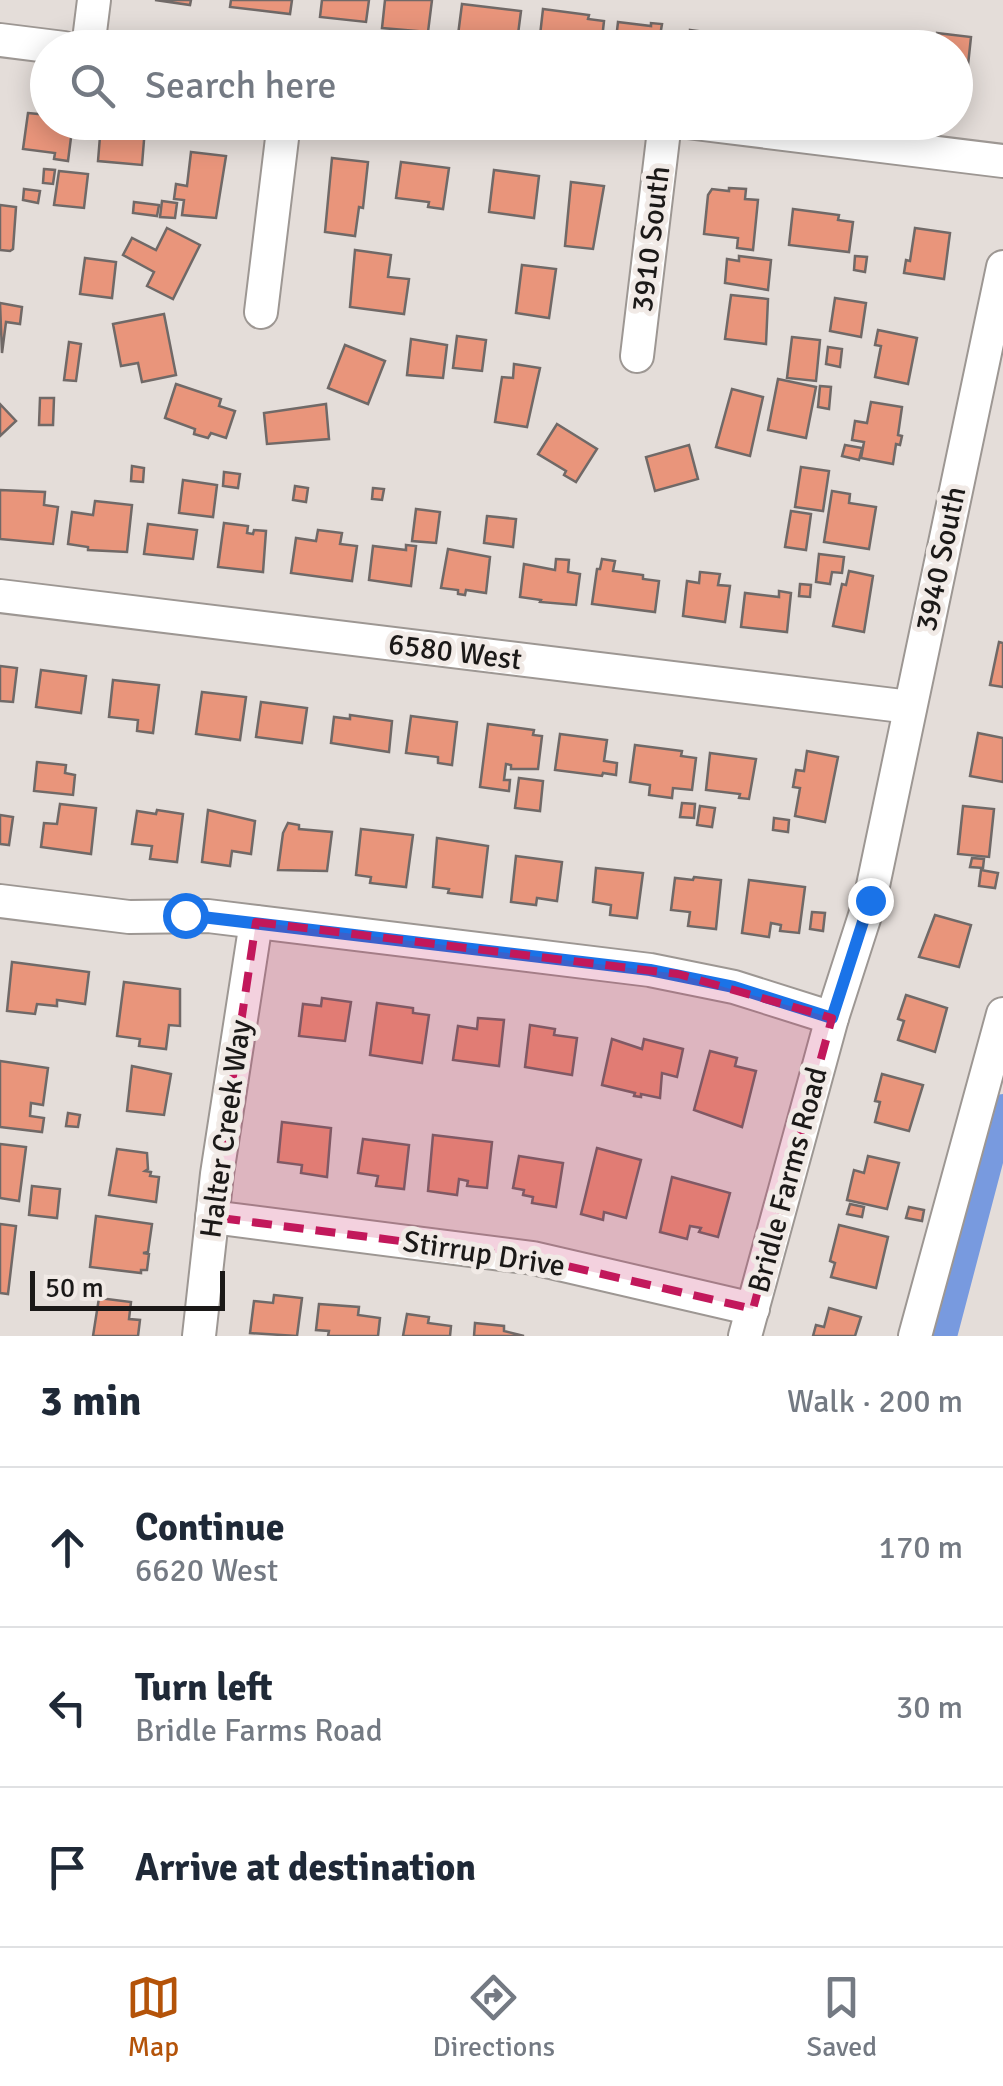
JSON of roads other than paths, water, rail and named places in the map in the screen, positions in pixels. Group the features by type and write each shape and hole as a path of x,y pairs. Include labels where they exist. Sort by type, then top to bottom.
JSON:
{"street":[{"path":"90,30 94,0"},
{"path":"0,40 30,44"},
{"path":"261,312 282,140"},
{"name":"3910 South","path":"636,356 663,140"},
{"path":"832,140 1003,161"},
{"name":"3940 South","path":"881,851 1003,267"},
{"name":"6580 West","path":"0,596 910,707"},
{"name":"Bridle Farms Road","path":"749,1322 881,851"},
{"path":"0,902 130,916 196,916 256,922 678,974 832,1018"},
{"name":"Halter Creek Way","path":"199,1336 212,1217 256,922"},
{"path":"915,1336 1003,1014"},
{"name":"Stirrup Drive","path":"212,1217 533,1258 749,1322"}],"waterway":[{"path":"943,1336 1003,1108"}]}
